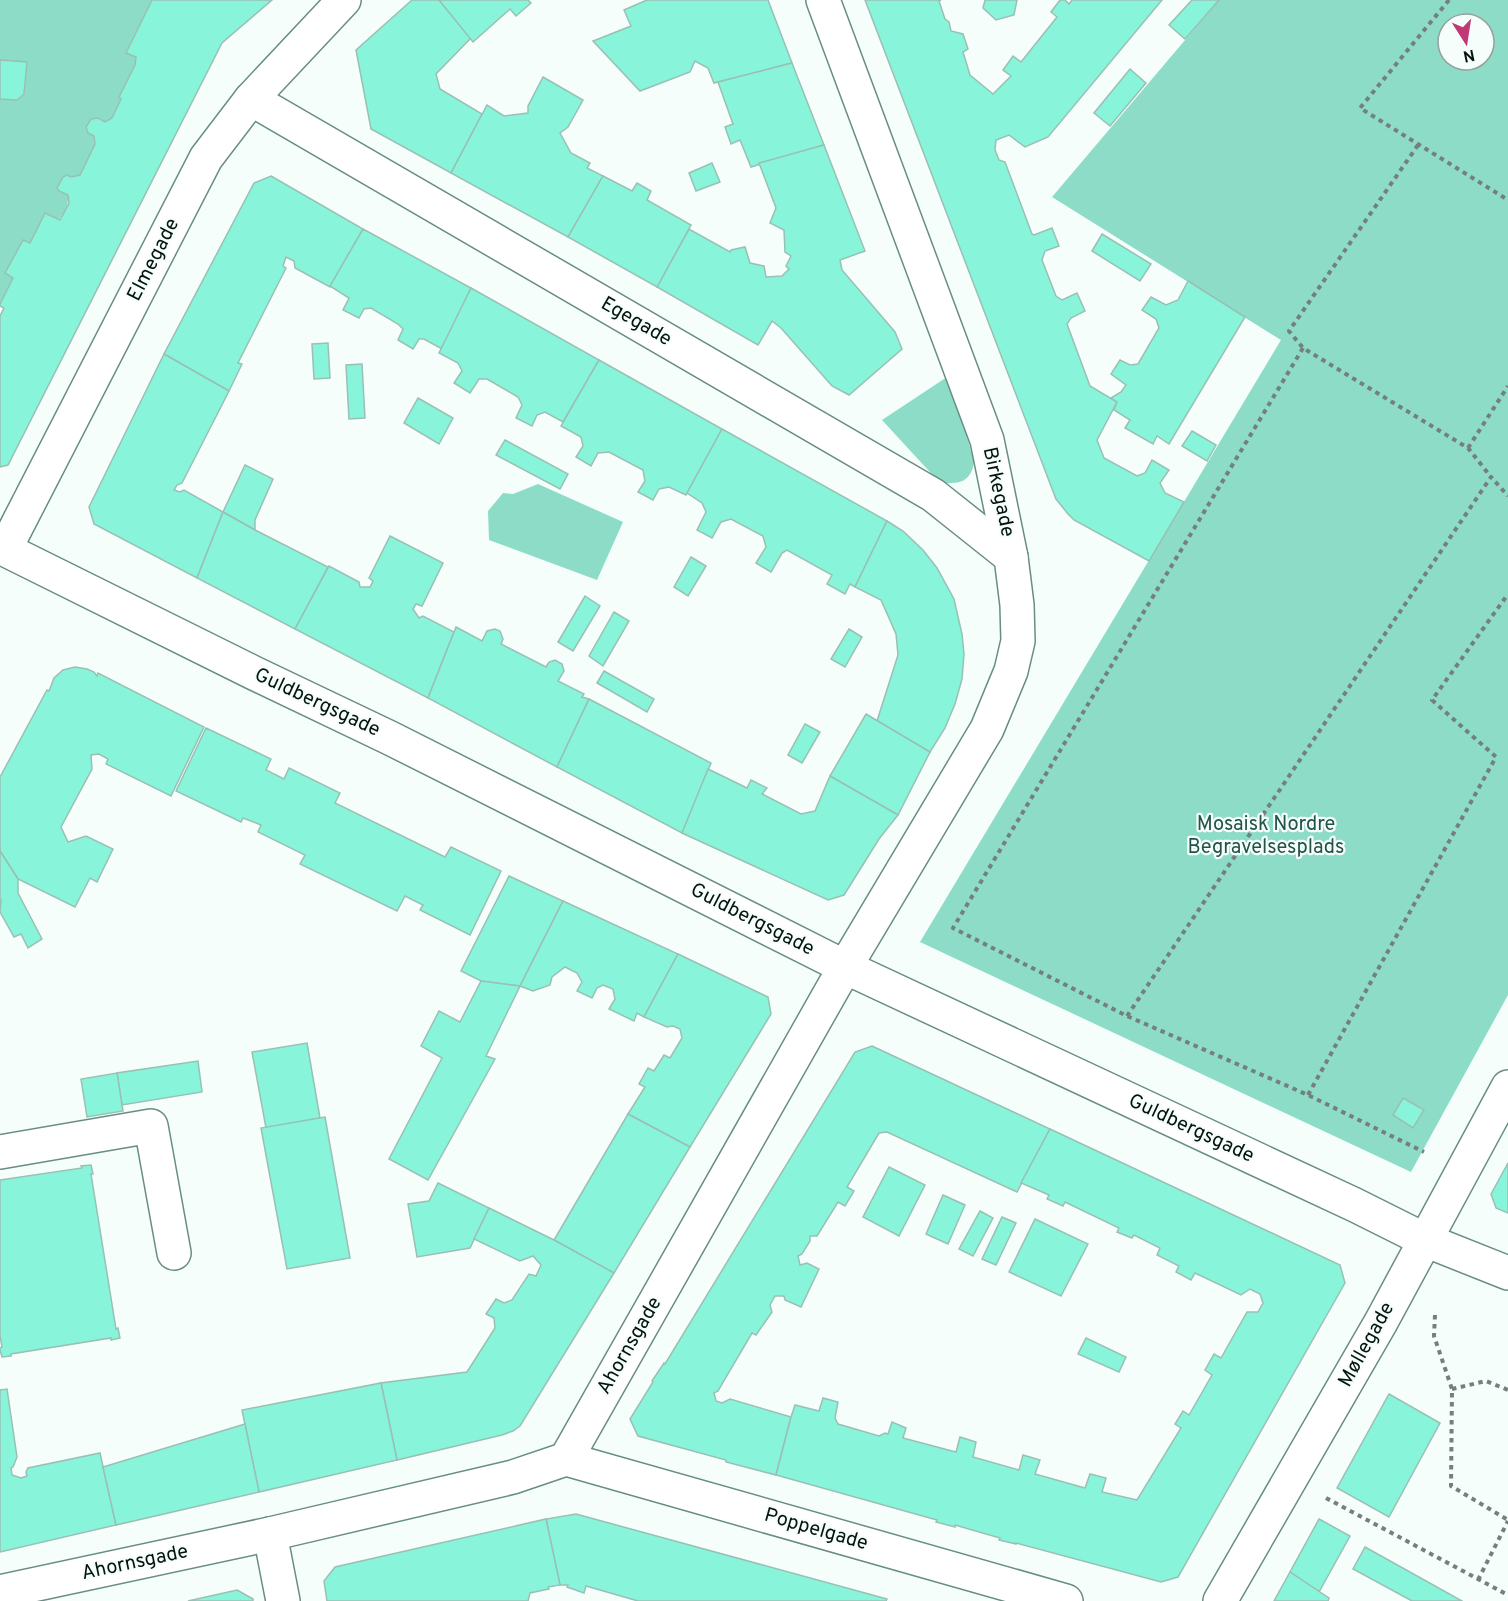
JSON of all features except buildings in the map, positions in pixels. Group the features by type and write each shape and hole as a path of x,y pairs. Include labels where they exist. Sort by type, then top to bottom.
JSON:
{"street":[{"name":"Elmegade","path":"2,548 207,158 251,99 344,0"},
{"name":"Birkegade","path":"823,0 987,440 1011,558 1017,605 1018,641 1011,671 987,729 844,967"},
{"name":"Egegade","path":"251,99 933,495 1011,558"},
{"name":"Guldbergsgade","path":"2,548 390,738 844,967 1355,1205 1425,1240 1508,1273"},
{"name":"Ahornsgade","path":"0,1592 270,1534 513,1477 566,1459 844,967"},
{"name":"Møllegade","path":"1220,1601 1425,1240 1508,1087"},
{"path":"0,1152 151,1126 174,1253"},
{"name":"Poppelgade","path":"566,1459 1066,1601"},
{"path":"270,1534 283,1601"}],"path":[{"path":"1449,0 1360,108 1508,200"},
{"path":"1418,145 1289,331 1303,348 1468,448 1508,496"},
{"path":"1303,348 953,928 1126,1016 1308,1095 1421,1150"},
{"path":"1468,448 1508,386"},
{"path":"1126,1016 1491,477"},
{"path":"1308,1095 1496,757 1432,700 1508,594"},
{"path":"1436,1308 1434,1336 1452,1389 1451,1486 1508,1520 1478,1580"},
{"path":"1452,1389 1486,1381 1508,1390"},
{"path":"1291,1479 1508,1595"}],"green space":[{"path":"0,0 152,0 126,52 136,57 135,65 119,97 121,99 112,118 105,122 98,118 91,119 86,128 88,133 94,136 95,144 80,175 64,176 58,188 59,191 68,195 65,210 56,223 30,243 23,240 5,273 13,278 0,304 0,99 17,100 24,94 26,62 0,60"},
{"name":"Mosaisk Nordre Begravelsesplads","path":"1219,0 1508,0 1508,995 1411,1172 920,942 1281,340 1052,197"},
{"path":"950,375 974,462 970,474 963,481 940,483 882,420"},
{"path":"538,484 623,522 597,580 489,540 488,511 503,493 513,494"}]}
